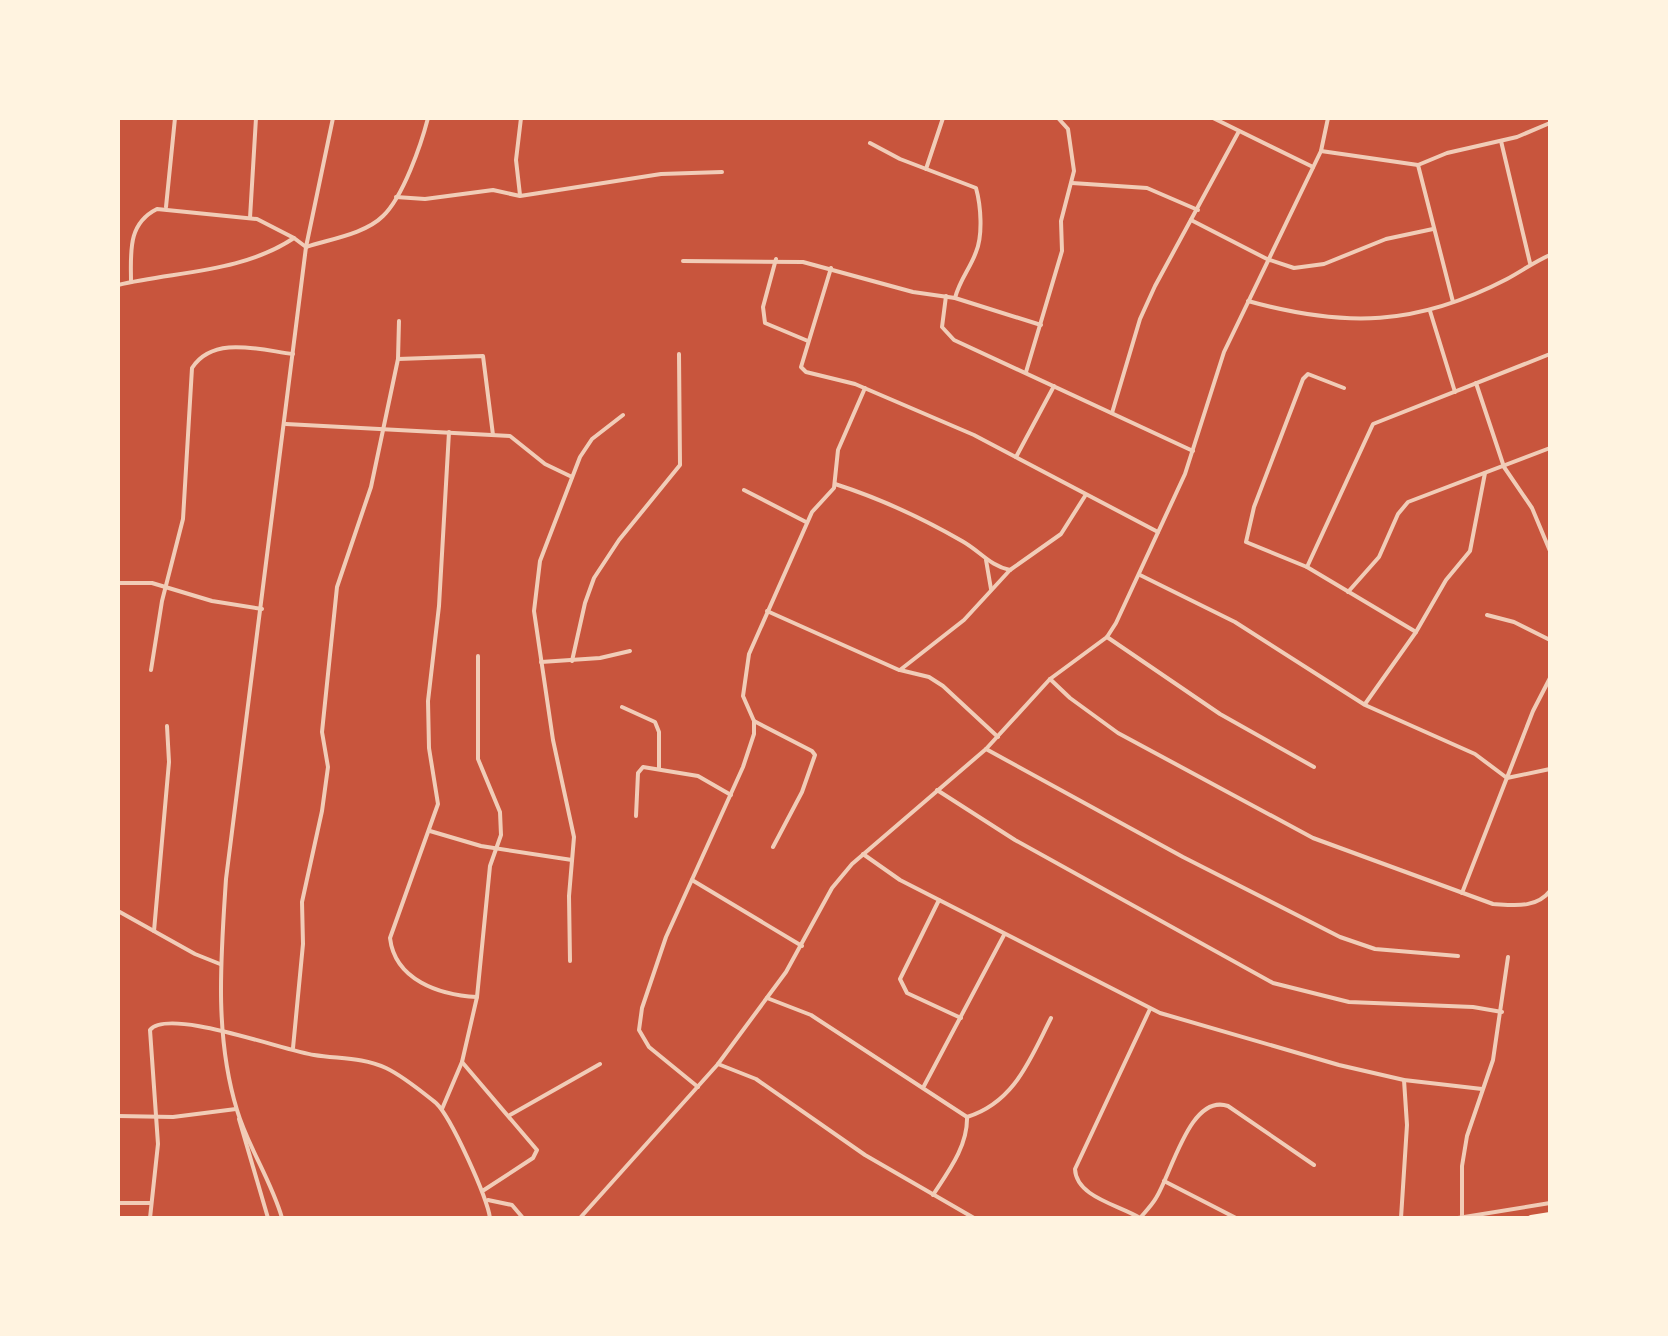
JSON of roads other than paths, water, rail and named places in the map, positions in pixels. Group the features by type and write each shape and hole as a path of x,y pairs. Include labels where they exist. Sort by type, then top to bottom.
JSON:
{"main road":[{"path":"1531,1218 1550,1215"}],"street":[{"path":"166,208 175,118"},
{"path":"250,218 256,118"},
{"path":"282,1218 236,1109 222,1031 220,964 226,879 306,247 333,118"},
{"path":"306,247 371,224 383,216 396,197 428,118"},
{"path":"520,196 516,160 521,118"},
{"path":"925,169 943,118"},
{"path":"1026,372 1062,251 1061,221 1072,183 1071,140 1058,118"},
{"path":"1213,118 1238,133 1257,138 1313,167"},
{"path":"580,1218 718,1064 802,946 832,888 863,854 986,749 1050,679 1107,637 1140,575 1193,451 1221,361 1321,151 1328,118"},
{"path":"1321,151 1418,165 1447,153 1501,141 1550,123"},
{"path":"1112,413 1140,319 1238,133"},
{"path":"1501,141 1530,263"},
{"path":"870,143 925,169 970,184 978,196 978,247 961,275 955,298"},
{"path":"1418,165 1453,302"},
{"path":"396,197 425,199 493,190 520,196 661,174 722,172"},
{"path":"1072,183 1147,188 1198,210"},
{"path":"131,282 134,231 148,214 166,208 250,218 294,238 306,247"},
{"path":"1191,220 1286,267 1310,267 1386,239 1433,229"},
{"path":"118,285 227,267 276,250 294,238"},
{"path":"1248,301 1329,319 1401,318 1453,302 1507,279 1530,263 1550,255"},
{"path":"683,261 776,259 831,268 913,292 955,298 1041,325"},
{"path":"776,259 763,307 765,323 809,341"},
{"path":"831,268 801,367 806,372 865,388 1016,457 1158,532"},
{"path":"946,296 942,327 946,334 988,357 1193,451"},
{"path":"1430,311 1455,392"},
{"path":"293,1048 303,944 302,902 322,811 328,767 322,732 337,587 364,511 384,427 398,359 399,321"},
{"path":"151,670 183,519 192,368 199,356 224,346 293,354"},
{"path":"572,661 594,578 619,540 680,465 679,354"},
{"path":"1307,567 1373,424 1550,354"},
{"path":"398,359 483,356 493,435"},
{"path":"1344,388 1316,375 1308,374 1303,379 1247,530 1246,542 1307,567 1416,632"},
{"path":"1476,383 1504,467 1532,508 1550,551"},
{"path":"1016,457 1054,386"},
{"path":"698,1087 649,1047 643,1039 639,1020 666,937 749,753 754,721 743,696 744,669 807,522 835,484 841,440 865,388"},
{"path":"570,961 572,824 540,662 534,611 535,585 572,477 587,444 623,415"},
{"path":"286,424 328,429 384,427 517,439 545,464 572,477"},
{"path":"449,432 439,606 428,701 429,748 438,791 430,831 391,929 392,950 406,975 460,996 477,997"},
{"path":"1348,593 1379,557 1398,514 1408,502 1550,448"},
{"path":"1365,705 1473,544 1485,473"},
{"path":"835,484 877,498 964,541 986,560 1010,570"},
{"path":"744,490 807,522"},
{"path":"900,670 964,620 1010,570 1061,534 1085,496"},
{"path":"986,560 991,589"},
{"path":"1140,575 1235,622 1365,705 1452,741 1507,778 1550,769"},
{"path":"118,583 152,583 166,589 262,609"},
{"path":"767,611 900,670 929,677 998,737"},
{"path":"1487,615 1514,622 1550,640"},
{"path":"1107,637 1220,714 1314,767"},
{"path":"540,662 572,661 630,651"},
{"path":"442,1109 462,1062 477,997 494,848 501,835 501,820 478,759 478,656"},
{"path":"1462,893 1550,678"},
{"path":"1050,679 1070,698 1118,733 1313,838 1493,904 1522,906 1536,903 1550,891"},
{"path":"622,707 655,722 659,732 659,768"},
{"path":"754,721 815,755 802,792 773,847"},
{"path":"154,931 169,776 167,726"},
{"path":"986,749 1183,857 1340,937 1375,949 1458,956"},
{"path":"636,816 639,769 659,768 703,778 731,795"},
{"path":"937,790 1015,840 1273,983 1349,1002 1473,1007 1502,1012"},
{"path":"430,831 494,848 573,860"},
{"path":"863,854 900,880 1150,1009 1339,1065 1404,1080 1482,1089"},
{"path":"692,880 802,946"},
{"path":"939,900 900,979 907,993 961,1018"},
{"path":"118,911 220,964"},
{"path":"924,1086 940,1049 961,1018 1004,935"},
{"path":"1508,957 1493,1060 1473,1112 1462,1166 1460,1218 1550,1203"},
{"path":"767,998 811,1015 924,1086 967,1117"},
{"path":"1150,1009 1087,1140 1075,1176 1084,1190 1140,1218 1164,1181 1201,1110 1213,1104 1228,1106 1314,1165"},
{"path":"967,1117 991,1107 1015,1086 1051,1018"},
{"path":"150,1218 158,1144 152,1026 176,1023 222,1031 311,1055 350,1057 387,1069 442,1109 488,1200 490,1218"},
{"path":"462,1062 535,1144 537,1155 483,1190"},
{"path":"510,1115 600,1064"},
{"path":"718,1064 756,1079 865,1155 974,1218"},
{"path":"1401,1218 1407,1125 1404,1080"},
{"path":"118,1116 236,1109"},
{"path":"239,1117 239,1128 268,1218"},
{"path":"933,1195 957,1156 966,1135 967,1117"},
{"path":"1164,1181 1236,1218"},
{"path":"488,1200 512,1205 523,1218"},
{"path":"118,1203 150,1203"}]}
